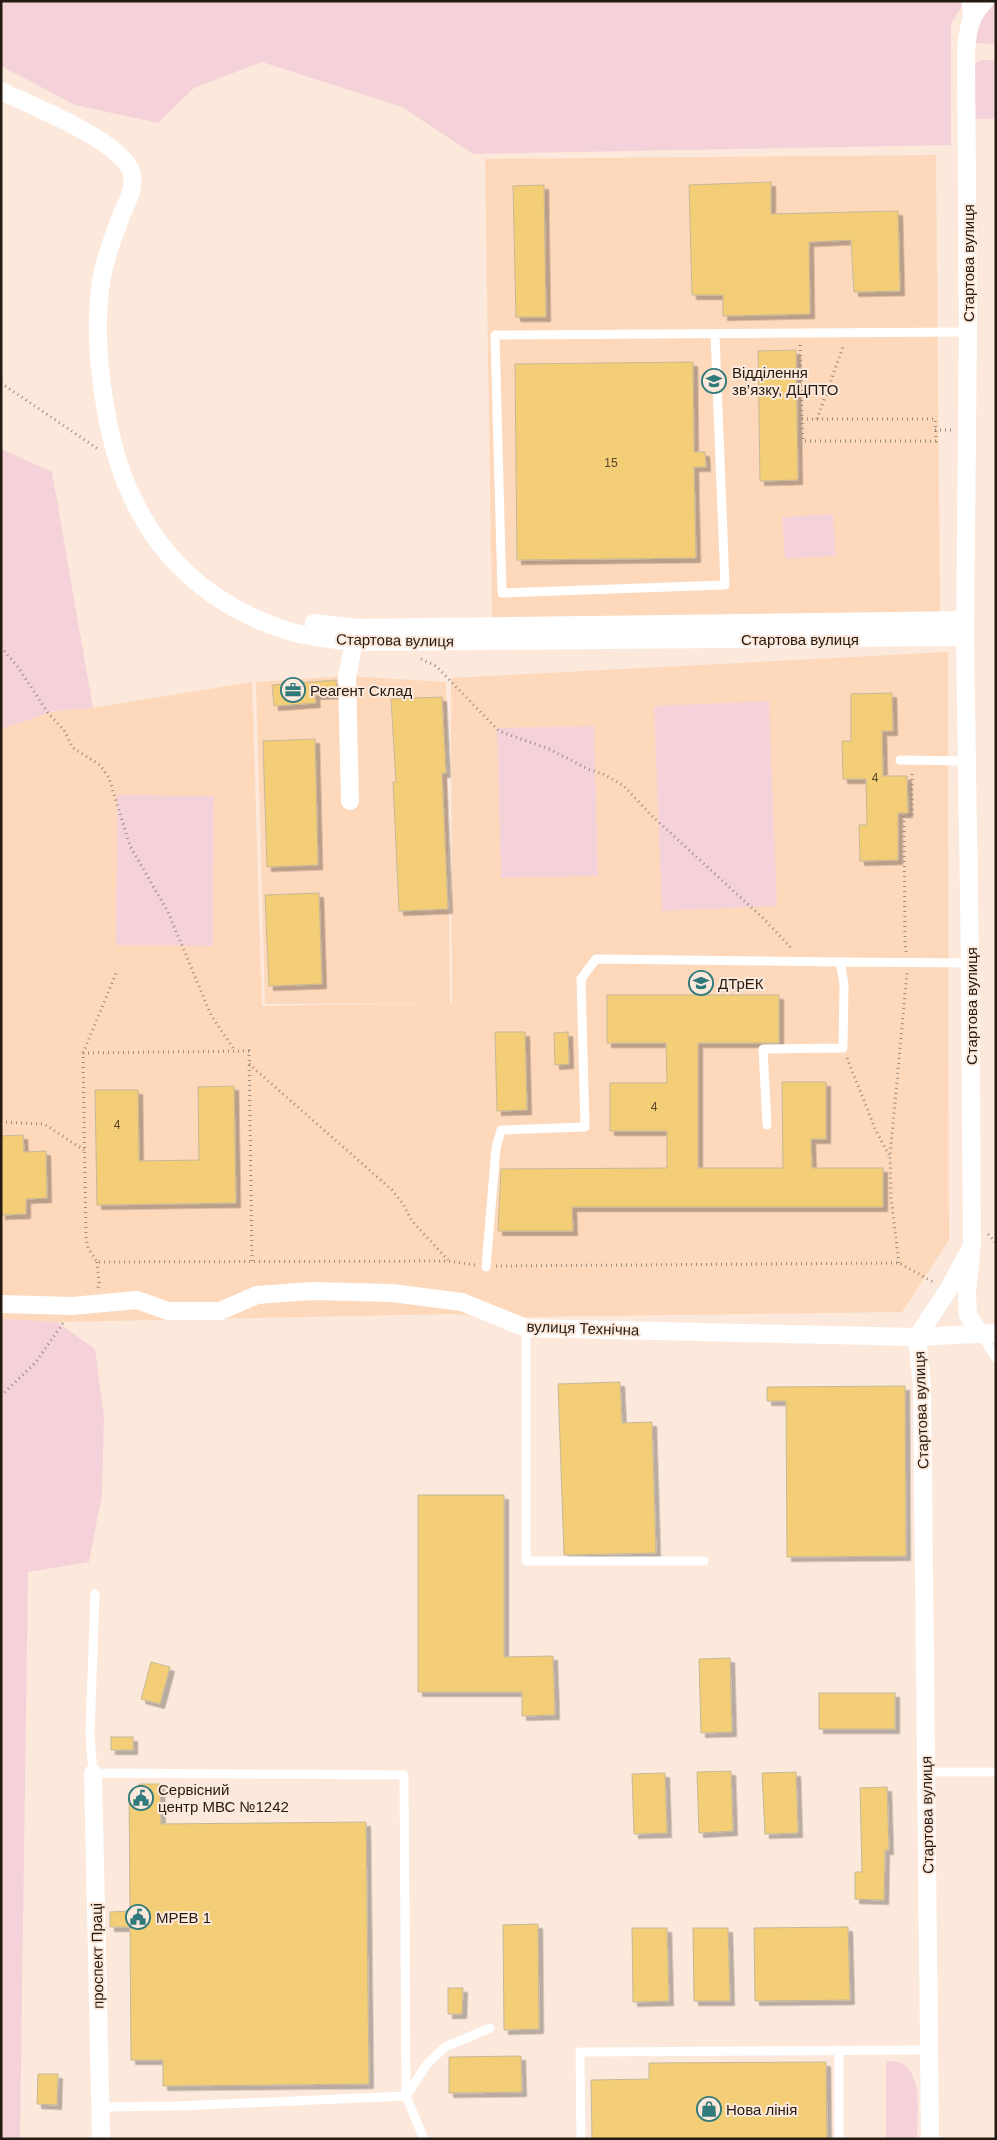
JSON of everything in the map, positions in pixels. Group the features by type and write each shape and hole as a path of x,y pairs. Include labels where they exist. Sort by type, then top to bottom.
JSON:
{"street":[{"name":"Стартова вулиця","path":"930,2139 922,1386 917,1337 948,1290 972,1246 968,761 965,629 968,332 966,50 968,30 974,13 985,1"},
{"name":"Стартова вулиця","path":"1,91 86,132 125,161 131,172 132,188 119,221 101,281 98,327 101,383 108,423 117,463 132,500 155,539 184,571 225,602 266,623 308,636 965,629"},
{"name":"Стартова вулиця","path":"314,623 355,635"},
{"path":"350,801 347,676 355,635"},
{"path":"972,1246 967,1292 968,1315 988,1333"},
{"name":"вулиця Технічна","path":"1,1304 72,1306 137,1300 168,1311 220,1311 257,1295 312,1291 392,1293 462,1302 526,1328 917,1337 988,1333"},
{"name":"проспект Праці","path":"94,1773 101,2139"}],"lane":[{"path":"966,1 968,30"},
{"path":"715,335 725,585 502,593 495,335 968,332"},
{"path":"900,760 968,761"},
{"path":"486,1266 496,1148 501,1130 585,1126 581,979 596,959 970,963"},
{"path":"767,1125 763,1050 843,1048 844,984 840,962"},
{"path":"526,1328 526,1561 704,1562"},
{"path":"988,1333 996,1358"},
{"path":"96,1594 90,1734 94,1773 404,1775 406,2096 424,2139"},
{"path":"927,1772 996,1772"},
{"path":"406,2096 428,2064 441,2051 490,2028"},
{"path":"839,2050 839,2139"},
{"path":"582,2139 580,2052 930,2050"},
{"path":"100,2107 178,2106 406,2096"}],"path":[{"path":"800,332 802,419 803,441 936,441 935,419 802,419"},
{"path":"817,419 849,332"},
{"path":"1,383 105,455"},
{"path":"1,648 18,667 48,713 64,730 73,748 100,765 109,778 130,846 168,912 211,1015 236,1051"},
{"path":"1,654 6,653"},
{"path":"419,658 436,666 499,730 549,749 588,769 604,774 624,786 651,815 764,919 803,961"},
{"path":"899,1263 891,1198 890,1156 908,962 905,940 904,816 912,816 912,760"},
{"path":"94,1304 99,1282 97,1262 88,1248 86,1238 83,1053 116,971"},
{"path":"843,1048 876,1131 890,1156"},
{"path":"83,1053 249,1051 252,1261"},
{"path":"249,1064 392,1190 403,1204 412,1221 448,1261"},
{"path":"1,1122 44,1124 84,1150"},
{"path":"97,1262 448,1261 486,1266 899,1263 948,1290"},
{"path":"1,1396 36,1362 50,1344 53,1335 70,1315 72,1306"}],"shaded area":[{"path":"1,1 965,1 951,24 951,145 473,154 402,107 262,62 194,88 158,123 75,105 1,66"},
{"path":"996,2 996,44 973,43 975,19"},
{"path":"981,60 996,60 996,119 970,119 971,66"},
{"name":"Відділення зв’язку, ДЦПТО","path":"936,155 940,614 492,618 485,159"},
{"path":"1,449 52,472 93,708 55,711 1,729"},
{"path":"833,514 836,556 785,559 782,517"},
{"name":"ДТрЕК","path":"948,652 949,1240 902,1312 525,1317 449,1314 57,1322 1,1319 1,729 55,711 93,708 252,682 262,1006 448,1003 265,1004 256,682 347,676 446,682 450,1003 452,1003 451,678"},
{"path":"769,701 777,906 662,911 654,706"},
{"path":"594,726 598,876 501,878 497,728"},
{"path":"117,795 214,796 213,946 116,945"},
{"path":"1,1319 57,1322 95,1349 104,1417 102,1494 89,1562 28,1572 20,2139 1,2139"},
{"path":"886,2061 905,2065 911,2072 918,2100 917,2139 886,2139"}],"building":[{"path":"771,182 771,214 898,211 900,291 854,292 851,240 809,242 810,314 723,316 723,295 692,295 689,185"},
{"path":"544,185 546,317 516,317 513,186"},
{"path":"796,350 798,480 760,481 758,351"},
{"path":"693,362 694,452 705,452 706,467 694,467 696,558 517,560 515,364"},
{"name":"Реагент Склад","path":"336,680 337,694 315,695 316,703 274,706 272,685"},
{"path":"892,693 893,731 882,731 883,776 907,776 908,813 898,813 898,860 860,861 859,825 867,825 866,779 843,779 842,741 851,741 851,694"},
{"path":"442,697 446,773 442,773 448,909 399,911 393,782 396,782 391,699"},
{"path":"315,739 318,865 267,867 263,741"},
{"path":"319,893 322,984 269,986 265,895"},
{"path":"607,995 779,995 779,1043 698,1043 698,1168 783,1168 782,1082 826,1082 826,1139 811,1139 812,1168 883,1168 883,1207 572,1207 573,1231 498,1231 501,1169 667,1168 667,1131 610,1131 610,1083 667,1083 666,1043 607,1043"},
{"path":"495,1032 525,1032 527,1110 497,1111"},
{"path":"568,1032 569,1064 555,1065 554,1033"},
{"path":"234,1086 236,1203 97,1205 95,1090 138,1090 139,1161 199,1160 198,1087"},
{"path":"23,1135 24,1152 46,1151 47,1198 26,1199 26,1214 1,1215 1,1136"},
{"path":"620,1382 622,1423 652,1422 656,1553 564,1555 558,1384"},
{"path":"905,1386 906,1556 787,1557 786,1401 767,1401 767,1387"},
{"path":"418,1495 504,1495 504,1657 553,1656 555,1715 522,1716 522,1692 418,1692"},
{"path":"730,1658 732,1732 701,1733 699,1659"},
{"path":"151,1662 170,1667 160,1704 141,1699"},
{"path":"819,1693 895,1693 895,1729 819,1729"},
{"path":"111,1737 133,1737 133,1750 111,1750"},
{"path":"731,1771 733,1831 699,1833 697,1772"},
{"path":"796,1772 798,1833 765,1834 762,1773"},
{"path":"665,1773 667,1833 634,1834 632,1774"},
{"path":"139,1784 160,1784 161,1824 366,1822 369,2084 163,2086 163,2060 131,2060 130,1927 110,1927 110,1912 130,1911 129,1793 139,1793"},
{"path":"887,1787 889,1850 885,1850 884,1900 855,1899 855,1872 862,1872 860,1788"},
{"path":"538,1924 539,2029 504,2030 503,1925"},
{"path":"848,1927 850,2000 755,2001 754,1928"},
{"path":"632,1928 667,1928 669,2001 633,2002"},
{"path":"693,1928 728,1928 730,2001 694,2001"},
{"path":"448,1988 463,1988 462,2014 448,2014"},
{"path":"521,2056 522,2092 449,2093 449,2057"},
{"name":"Нова лінія","path":"826,2062 827,2139 592,2139 591,2080 649,2079 649,2063"},
{"path":"38,2074 58,2074 57,2105 37,2104"}],"place":[{"name":"Відділення зв’язку, ДЦПТО","path":"714,381"},
{"name":"Реагент Склад","path":"293,690"},
{"name":"ДТрЕК","path":"701,983"},
{"name":"Сервісний центр МВС №1242","path":"141,1798"},
{"name":"МРЕВ 1","path":"138,1917"},
{"name":"Нова лінія","path":"709,2109"}]}
